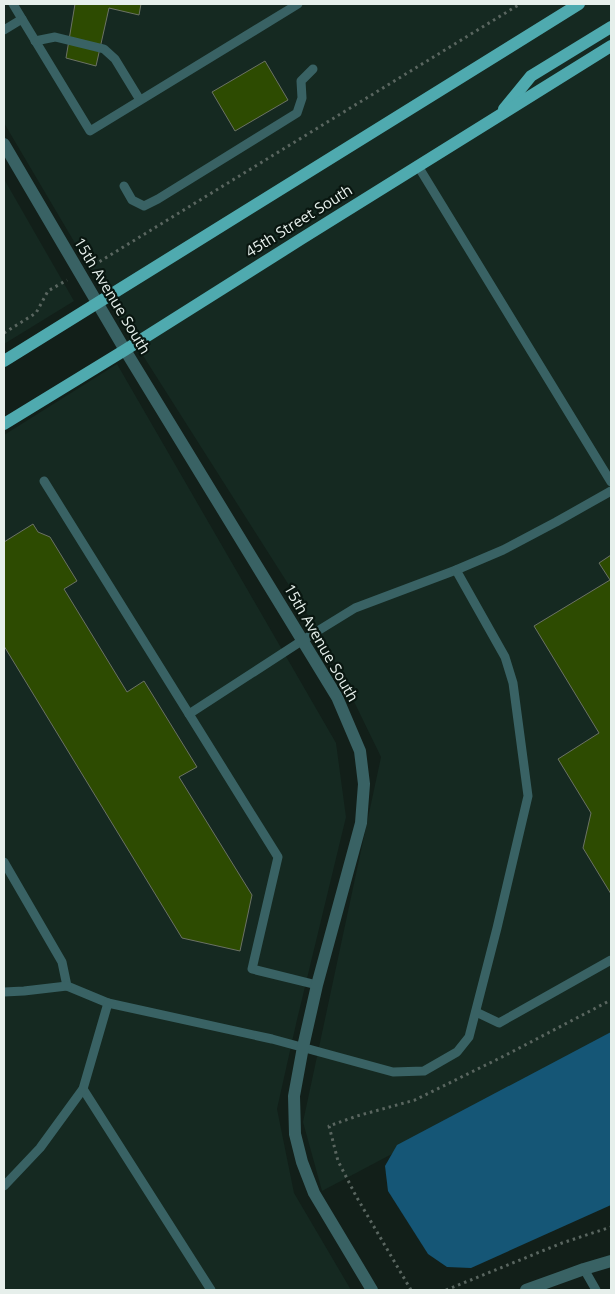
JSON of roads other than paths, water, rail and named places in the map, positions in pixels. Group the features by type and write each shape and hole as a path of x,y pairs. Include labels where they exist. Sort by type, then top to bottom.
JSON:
{"main road":[{"path":"4,361 579,4"},
{"path":"498,117 531,76 611,27"},
{"name":"45th Street South","path":"4,424 126,350 611,46"}],"street":[{"name":"15th Avenue South","path":"4,144 97,302 337,697 360,751 364,784 361,823 317,985 294,1096 295,1134 302,1162 314,1193 372,1290"},
{"path":"526,1290 611,1261"}],"lane":[{"path":"13,4 90,131 298,4"},
{"path":"4,30 22,19"},
{"path":"35,41 55,37 104,48 115,59 140,100"},
{"path":"124,186 132,200 144,206 297,113 302,98 301,81 313,69"},
{"path":"418,166 611,482"},
{"path":"44,482 278,857 252,969 317,985"},
{"path":"189,714 356,608 503,550 611,491"},
{"path":"4,992 24,992 67,986 108,1003 303,1046 393,1072 424,1071 457,1052 469,1037 476,1012 498,928 528,796 513,683 505,657 456,570"},
{"path":"4,862 62,962 67,986"},
{"path":"476,1012 499,1023 611,960"},
{"path":"4,1186 40,1148 83,1089 108,1003"},
{"path":"83,1089 211,1290"},
{"path":"584,1269 596,1290"}],"water":[{"path":"611,1032 611,1205 471,1268 447,1267 428,1254 388,1191 385,1166 397,1145"}]}
